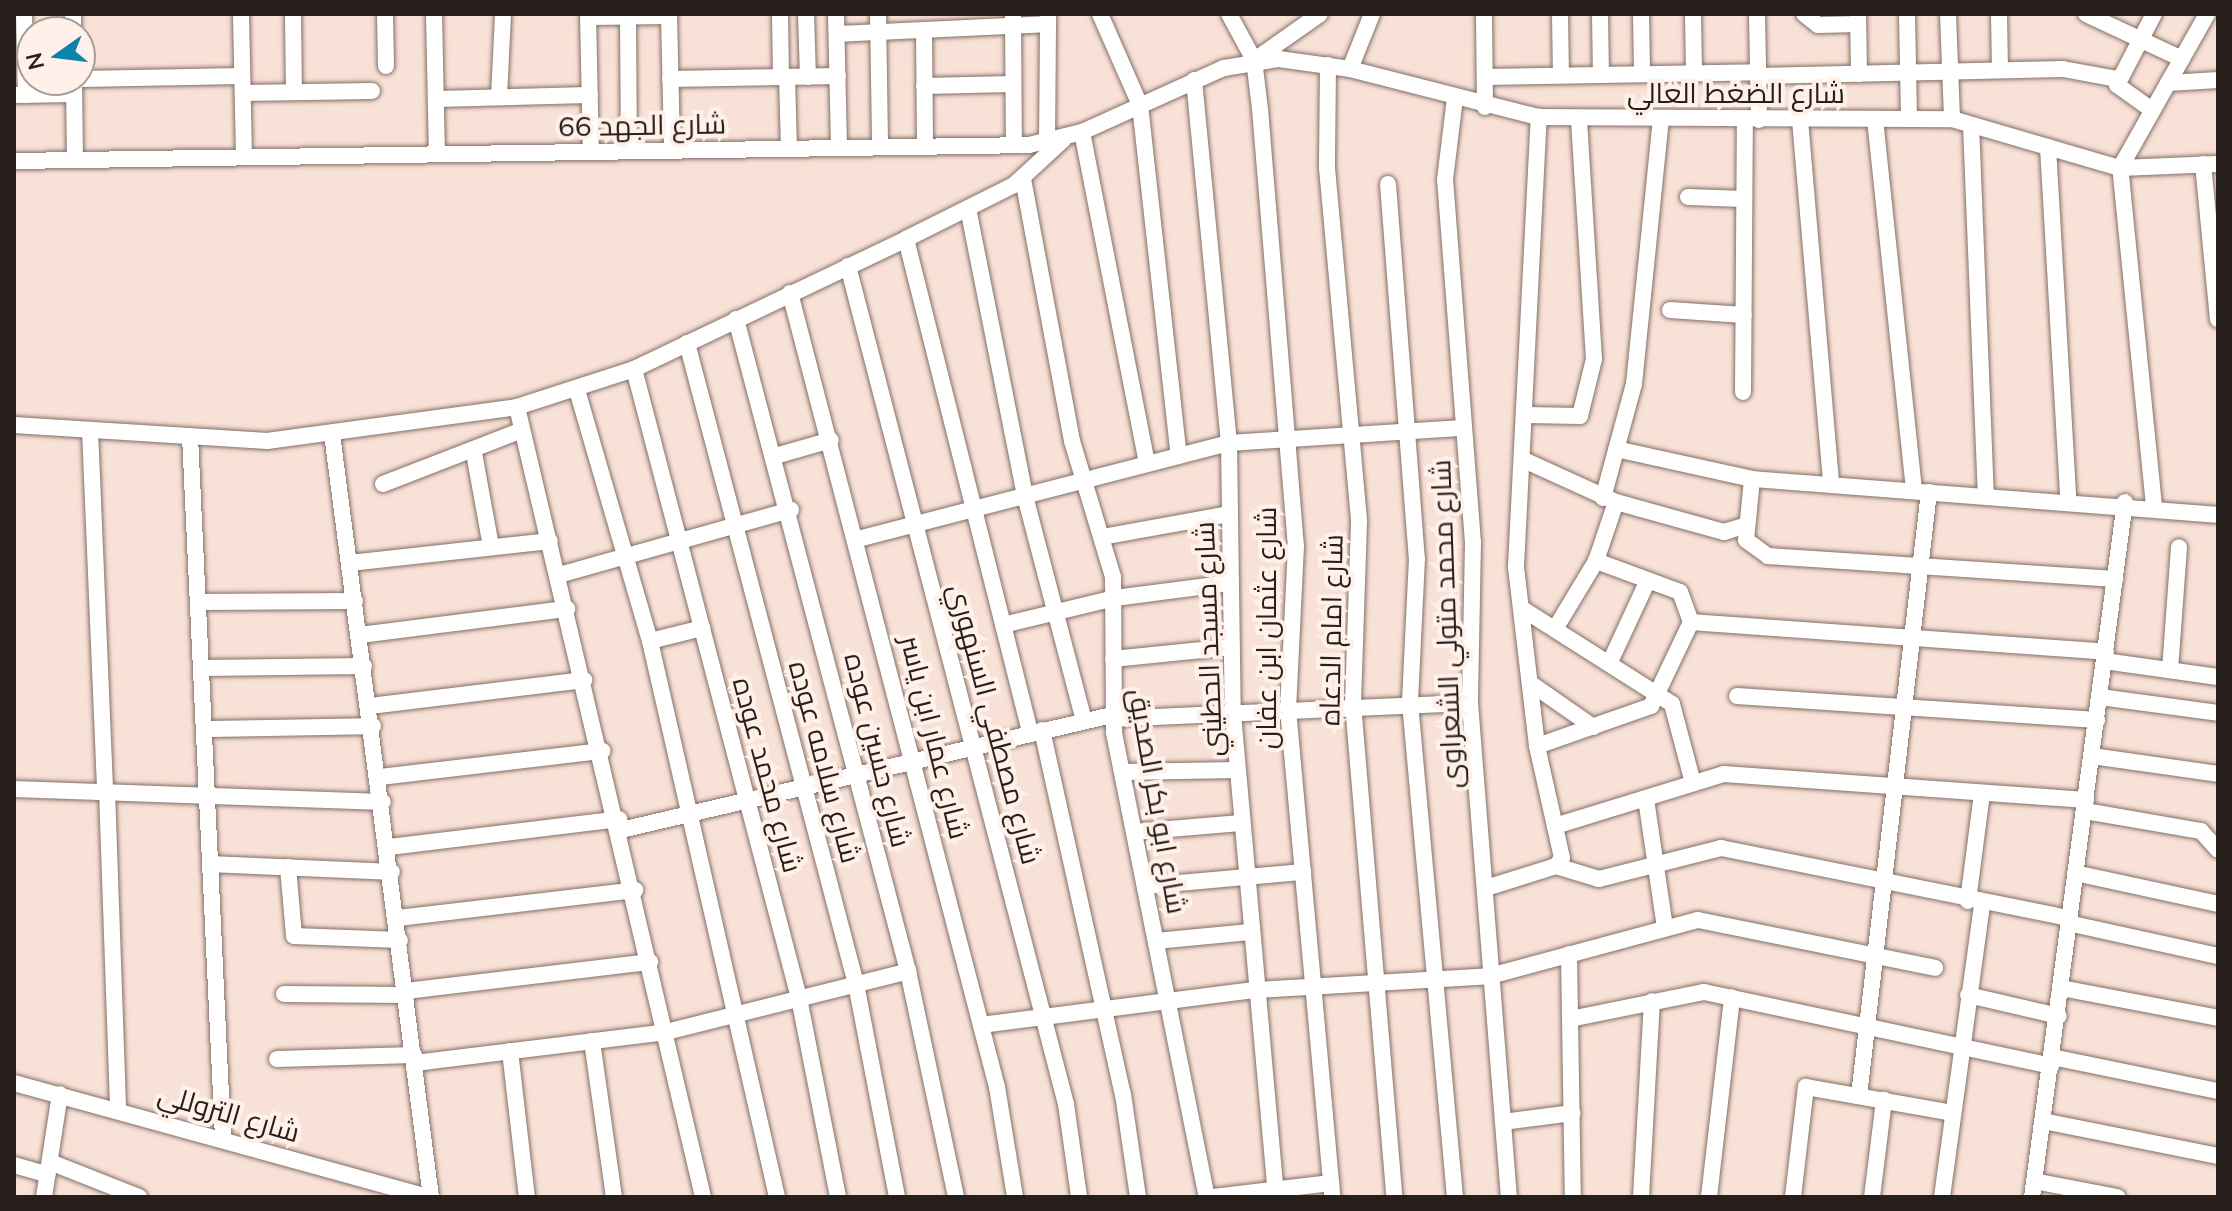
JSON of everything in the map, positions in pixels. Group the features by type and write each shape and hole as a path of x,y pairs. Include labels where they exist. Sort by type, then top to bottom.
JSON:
{"street":[{"path":"241,14 244,157"},
{"path":"293,14 294,92"},
{"path":"385,14 386,66"},
{"path":"434,14 437,154"},
{"path":"499,97 503,14"},
{"path":"780,14 789,149"},
{"path":"806,14 808,77"},
{"path":"836,14 839,148"},
{"path":"878,14 880,147"},
{"path":"1100,14 1140,105 1179,456"},
{"path":"1229,14 1254,60 1320,14"},
{"path":"1350,69 1372,14"},
{"path":"1484,14 1485,107"},
{"path":"1560,14 1561,75"},
{"path":"1600,14 1601,75"},
{"path":"1641,14 1642,74"},
{"path":"1693,14 1694,73"},
{"path":"1743,392 1744,199 1758,74 1757,14"},
{"path":"1804,14 1818,25 1858,19 1859,74"},
{"path":"1907,14 1909,118"},
{"path":"1948,14 1952,119"},
{"path":"1999,14 2000,70"},
{"path":"2086,14 2182,59"},
{"path":"2152,110 2119,91 2118,79 2154,14"},
{"path":"2154,506 2120,168 2207,14"},
{"path":"591,152 588,16 669,15 672,150"},
{"path":"628,17 629,151"},
{"path":"837,34 1048,19 1047,143"},
{"path":"1013,20 1014,145"},
{"path":"924,30 925,146"},
{"name":"شارع الجهد 66","path":"14,161 1047,143 1082,132 1194,80 1254,60"},
{"name":"شارع الضغط العالي","path":"1254,60 1350,69 1485,107 1539,117 1661,120 1952,119 2120,168 2211,164"},
{"name":"شارع عثمان ابن عفان","path":"1254,60 1296,546 1288,709 1331,1190"},
{"name":"شارع امام الدعاه","path":"1328,65 1325,143 1352,434 1360,563 1353,704 1394,1197"},
{"path":"1485,77 2082,70 2118,79"},
{"path":"670,79 838,76"},
{"name":"شارع مسجد الحطيني","path":"1194,80 1229,443 1233,714 1245,877 1276,1193"},
{"path":"2168,83 2218,80"},
{"path":"96,84 242,84 294,92 372,91"},
{"path":"924,86 1013,84"},
{"path":"436,99 590,95"},
{"path":"75,160 76,96"},
{"name":"شارع محمد متولي الشعراوى","path":"1455,98 1445,179 1473,564 1470,703 1509,1197"},
{"path":"1486,888 1556,866 1562,858 1537,746 1516,566 1526,461 1539,117"},
{"path":"1527,415 1580,416 1597,347 1579,119"},
{"path":"1859,1096 1921,566 1922,492 1875,119"},
{"path":"1555,629 1596,561 1616,449 1634,384 1661,120"},
{"path":"1800,120 1831,485"},
{"path":"1971,125 1986,495"},
{"path":"1082,132 1147,464"},
{"path":"14,425 267,441 517,407 634,369 906,239 1023,179 1064,139"},
{"path":"2048,147 2068,499"},
{"path":"2211,164 2218,319"},
{"name":"شارع ابو بكر الصديق","path":"1023,179 1082,481 1102,537 1115,598 1112,717 1210,1197"},
{"path":"1388,184 1417,558 1410,703 1433,982 1455,1197"},
{"path":"1688,197 1744,199"},
{"path":"968,208 1025,496 1060,611 1084,721"},
{"path":"906,239 1003,625 1036,731 1104,1010 1138,1197"},
{"name":"شارع مصطفي السنهوري","path":"848,266 1044,1018 1079,1197"},
{"name":"شارع عمار ابن ياسر","path":"790,293 858,539 981,1025 1015,1197"},
{"path":"1670,310 1744,315"},
{"name":"شارع حسين عوده","path":"736,319 791,510 908,971 956,1197"},
{"name":"شارع سلامه عوده","path":"687,343 856,984 897,1197"},
{"name":"شارع محمد عوده","path":"634,369 799,998 838,1197"},
{"path":"577,390 650,641 777,1197"},
{"path":"517,407 620,825 703,1197"},
{"path":"858,539 1229,443 1463,428"},
{"path":"90,430 118,1109"},
{"path":"383,484 474,453 522,430"},
{"path":"332,434 389,847 430,1197"},
{"path":"190,436 223,1138"},
{"path":"775,456 831,440"},
{"path":"1616,449 1752,479 1922,492 2125,502 2218,515"},
{"path":"474,453 491,547"},
{"path":"1526,461 1609,500 1731,534 1744,526"},
{"path":"1752,479 1744,526 1755,551 1768,556 2115,579"},
{"path":"2117,1197 2033,1189 2059,1016 2068,920 2125,502"},
{"path":"559,575 791,510"},
{"path":"1102,537 1230,514"},
{"path":"350,563 550,541"},
{"path":"2170,670 2179,547"},
{"path":"1537,746 1651,706 1660,694 1691,622 1680,592 1596,561"},
{"path":"1610,662 1648,580"},
{"path":"1003,625 1115,598 1231,583"},
{"path":"199,602 355,601"},
{"path":"1521,608 1660,694 1681,717 1693,783"},
{"path":"360,635 567,609"},
{"path":"1691,622 1913,637 2105,656 2218,677"},
{"path":"650,641 702,628"},
{"path":"1113,659 1231,647"},
{"path":"202,668 364,666"},
{"path":"370,706 584,680"},
{"path":"1530,683 1593,727"},
{"path":"1737,696 2097,720"},
{"path":"2100,697 2218,713"},
{"path":"389,847 620,825 688,813 914,758 1112,717 1233,714 1353,704 1470,703"},
{"path":"205,729 373,726"},
{"path":"380,777 602,751"},
{"path":"2092,756 2218,774"},
{"path":"1123,772 1237,770"},
{"path":"1555,826 1693,783 1740,774 1982,793 2085,806 2201,831 2218,850"},
{"path":"14,789 383,802"},
{"path":"1942,1197 1968,995 1982,793"},
{"path":"1646,799 1665,928"},
{"path":"1134,832 1241,823"},
{"path":"1556,866 1583,880 1721,848 2068,920 2218,956"},
{"path":"211,864 392,872"},
{"path":"288,867 294,936 400,940"},
{"path":"1145,886 1303,872"},
{"path":"2075,873 2218,904"},
{"path":"398,918 635,890"},
{"path":"981,1025 1256,990 1433,982 1490,976 1665,928 1724,921 1935,968"},
{"path":"1156,941 1250,932"},
{"path":"1569,954 1573,1197"},
{"path":"284,994 406,993 650,962"},
{"path":"277,1059 414,1059 666,1032 908,971"},
{"path":"2061,988 2218,1018"},
{"path":"1570,1019 1695,992 1732,997 1867,1028 2218,1091"},
{"path":"1968,995 2059,1016"},
{"path":"1709,1197 1732,997"},
{"path":"1641,1197 1652,1001"},
{"path":"592,1041 614,1197"},
{"path":"510,1051 527,1197"},
{"name":"شارع التروللي","path":"14,1083 118,1109 430,1197"},
{"path":"1793,1197 1806,1087 1953,1113"},
{"path":"44,1197 60,1094"},
{"path":"1872,1197 1884,1100"},
{"path":"1503,1122 1572,1113"},
{"path":"2043,1121 2218,1156"},
{"path":"14,1165 49,1168 139,1197"},
{"path":"1210,1197 1331,1190"}]}
